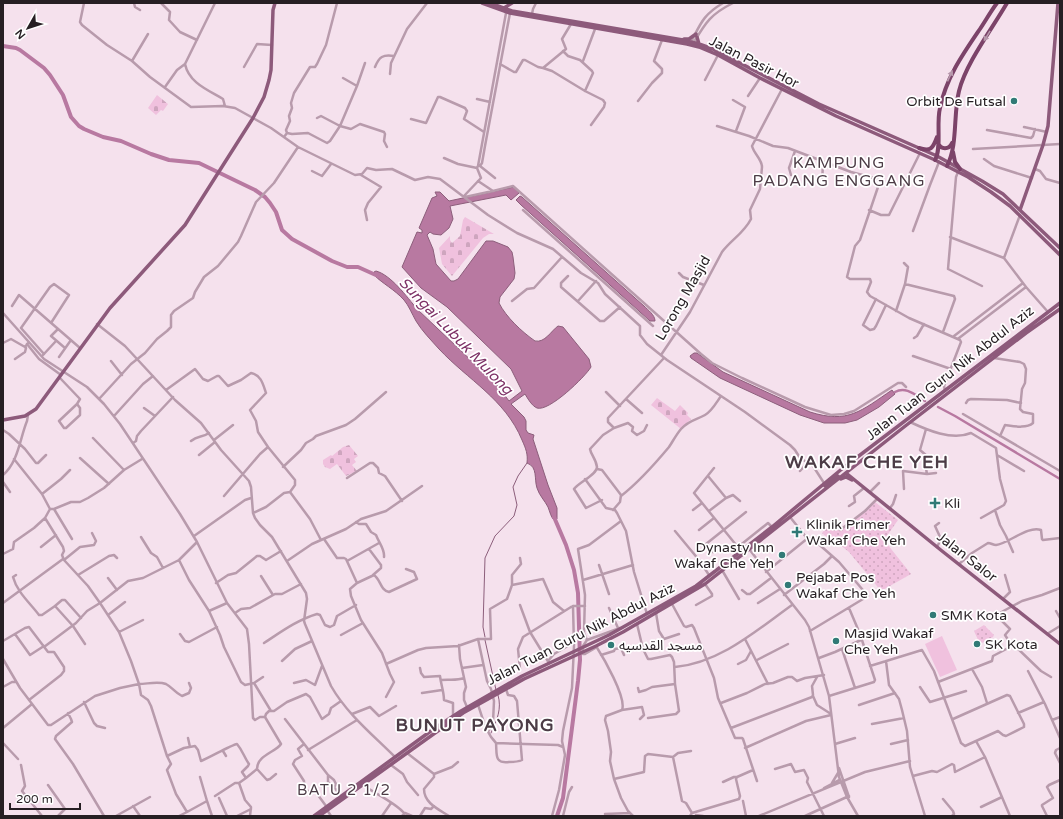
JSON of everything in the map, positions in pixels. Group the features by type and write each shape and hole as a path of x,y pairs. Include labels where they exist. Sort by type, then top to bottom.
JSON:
{"highway":[{"path":"937,159 939,109 950,75 997,3"},
{"path":"948,164 953,142 956,102 962,83 968,68 1007,3"},
{"path":"919,148 925,150 930,149 934,145 938,133"},
{"path":"938,141 940,146 946,148 951,146 953,142"},
{"path":"953,142 955,160 959,170"}],"main road":[{"path":"3,420 28,415 36,409 62,375 97,324 119,297 185,225 253,118 267,89 271,70 273,10 275,3"},
{"name":"Jalan Pasir Hor","path":"482,3 508,13 699,46 836,116 937,159"},
{"name":"Jalan Pasir Hor","path":"490,3 516,11 699,44 719,52 824,106 919,148 937,159"},
{"path":"503,8 513,3 513,8 516,11"},
{"path":"1020,210 1047,132 1058,3"},
{"path":"683,40 689,39 696,35 699,44"},
{"path":"937,159 998,191 1060,248"},
{"path":"937,159 948,164"},
{"path":"959,170 991,192 1020,215 1060,255"},
{"name":"Jalan Tuan Guru Nik Abdul Aziz","path":"314,816 363,785 435,732 501,689 548,662 588,647 687,591 710,576 808,498 824,483 1060,303"},
{"name":"Jalan Tuan Guru Nik Abdul Aziz","path":"588,647 596,646 637,624 705,584 910,422 1060,309"},
{"path":"808,498 840,474 846,473 847,468 868,450"},
{"path":"857,482 852,473 861,462"},
{"name":"Jalan Salor","path":"846,473 852,480 870,492 889,509 1060,644"},
{"name":"Jalan Salor","path":"846,473 863,487"},
{"path":"828,487 844,477 852,480"},
{"name":"Jalan Tuan Guru Nik Abdul Aziz","path":"501,689 506,688 571,654"},
{"name":"Jalan Tuan Guru Nik Abdul Aziz","path":"319,816 341,796 430,732 467,707 490,696"},
{"path":"430,732 435,732"}],"street":[{"path":"83,3 80,22 82,25 107,45 132,61 150,77 191,107 225,106 235,108 271,128 298,147 355,175 361,175 381,187 368,203 365,210 367,220"},
{"path":"134,3 140,10"},
{"path":"161,3 170,11 169,20 180,32 197,40"},
{"path":"165,88 177,70 185,64 215,3"},
{"path":"284,137 287,133 286,130 290,121 289,116 294,93 310,67 317,64 326,45 337,3"},
{"path":"390,74 390,65 407,29 427,3"},
{"path":"532,14 536,3"},
{"path":"693,42 706,15 723,3"},
{"path":"696,35 709,18 733,3"},
{"path":"465,197 482,176 478,167 484,132 500,64 508,13"},
{"path":"478,167 482,163 491,102 508,13"},
{"path":"544,68 566,47 562,39 571,24"},
{"path":"583,61 595,29"},
{"path":"132,61 148,34"},
{"path":"638,102 652,83 662,73 662,69 654,61 662,40"},
{"path":"244,67 257,44 272,45"},
{"path":"563,51 568,56 583,61 593,72 585,91"},
{"path":"375,68 378,60 382,57 386,55 394,56"},
{"path":"706,80 718,55"},
{"path":"500,64 514,72 525,60 538,67 544,68 603,100 605,103 602,110 591,125"},
{"path":"287,133 308,133 327,143 330,141 340,126 366,63"},
{"path":"185,64 196,83 223,99 225,106"},
{"path":"343,78 357,86"},
{"path":"748,96 760,78"},
{"path":"755,138 782,89"},
{"path":"411,118 426,123 438,97 440,97 465,108 467,111 464,119 484,132"},
{"path":"477,99 491,102"},
{"path":"733,100 745,107 736,131"},
{"path":"317,118 321,116 340,126 351,129 360,124 384,132 384,141 387,147"},
{"path":"717,126 736,131 773,146 784,147 851,172 878,180 879,184 860,240 854,246 847,276 850,279 870,279 871,281 867,292 876,299 896,311 959,338"},
{"path":"1024,127 1047,132"},
{"path":"987,130 1032,138 1035,129"},
{"name":"Lorong Masjid","path":"661,355 695,305 722,252 726,246 742,232 751,219 750,210 760,189 762,168 762,164 752,148 755,138"},
{"path":"973,149 1060,144"},
{"path":"99,399 157,339 171,327 171,315 174,311 193,298 201,280 218,266 238,242 258,198 274,182 298,147"},
{"path":"791,175 789,168 795,151"},
{"path":"869,210 881,215 889,215 920,153"},
{"path":"444,158 458,164 478,167 494,178"},
{"path":"913,231 930,185 937,159"},
{"path":"984,159 994,166 1032,178"},
{"path":"822,186 823,161"},
{"path":"312,171 322,176 331,164"},
{"path":"361,175 369,168 376,170 392,168 415,180 428,177 440,179 488,215 517,233 552,248 584,275 600,284 603,292 640,326 640,335 642,338 664,358 780,436 795,450 800,458 813,466 824,483"},
{"path":"1035,169 1040,171 1046,179 1060,183"},
{"path":"959,170 956,177 948,270 982,286"},
{"path":"478,181 493,191"},
{"path":"465,197 513,186 702,354 727,371 805,407 826,414 844,414 854,411 898,383 902,383 906,387"},
{"path":"523,210 652,326"},
{"path":"1004,258 1020,215"},
{"path":"950,236 1004,258 1048,312"},
{"path":"512,301 527,289 532,289 537,286 562,257"},
{"path":"896,311 905,284 908,267 904,263"},
{"path":"679,273 683,277 704,285"},
{"path":"568,276 560,285 601,321 604,321 620,307"},
{"path":"578,301 596,281"},
{"path":"954,336 1024,283"},
{"path":"21,328 50,286 54,284 69,295 51,323"},
{"path":"905,284 954,296 955,299 943,332"},
{"path":"959,338 1026,286"},
{"path":"12,306 19,295 80,348"},
{"path":"876,299 863,324 864,327 872,330 876,326 886,305"},
{"path":"3,313 16,327 27,344 39,358 62,375 87,387 114,416 194,536 227,603 248,632 255,720 260,717 265,717 266,714 274,711 287,702 306,694 310,698 322,719 329,714 331,708 341,701"},
{"path":"97,324 125,346 166,390 187,411 199,420 220,450 243,474 250,484 253,513 260,525 272,537 306,593 305,624 331,686 357,720 395,757"},
{"path":"914,338 917,336 924,324"},
{"path":"16,327 21,328 62,375 80,399 77,404 59,421 64,428 66,428 80,415 80,408 77,404"},
{"path":"58,329 51,336 65,348"},
{"path":"945,391 944,386 961,342 959,338"},
{"path":"3,343 11,339 27,344 43,355"},
{"path":"59,357 71,340"},
{"path":"43,355 56,341"},
{"path":"15,359 25,352 27,344"},
{"path":"913,356 950,369"},
{"path":"614,428 608,420 664,358"},
{"path":"994,358 1024,364 1026,369 1025,383 1022,388 1021,411 1033,414 1033,423 1030,426 1023,427 1005,425 1003,426 1003,433 1000,436"},
{"path":"111,361 122,375"},
{"path":"166,390 195,370 205,381 219,376 228,386 251,373 256,374 262,382 266,392 250,410 256,421 258,432 295,483 290,492"},
{"path":"114,416 143,384 153,376"},
{"path":"284,467 306,443 316,436 346,425 386,392"},
{"path":"606,392 620,406"},
{"path":"613,510 619,504 621,496 644,477 682,429 691,421 705,415 721,396"},
{"path":"133,443 136,441 141,431 173,397"},
{"path":"626,399 642,413"},
{"path":"966,403 971,399 1007,400 1021,403"},
{"path":"144,408 155,416"},
{"path":"963,414 1060,471"},
{"path":"3,475 9,470 14,459 28,421 28,415"},
{"path":"910,422 936,433 962,436 971,433 996,448 996,455 1006,502 1004,505 982,518"},
{"path":"602,500 586,508 574,489 597,469 596,461 590,452 590,449 603,435 614,428 628,423 633,427 632,431 637,435 644,431 647,425"},
{"path":"199,455 233,424"},
{"path":"926,429 920,450 927,456 925,463 927,474"},
{"path":"3,430 10,434 36,463 46,456"},
{"path":"191,441 197,437 205,436 209,433"},
{"path":"93,438 124,470"},
{"path":"224,496 260,454 268,447"},
{"path":"996,455 1024,472"},
{"path":"80,458 109,484"},
{"path":"14,459 42,494 72,539"},
{"path":"3,554 13,549 14,542 46,518 52,509 71,502 80,502 88,498 109,484 124,470 142,459"},
{"path":"800,471 808,462"},
{"path":"348,478 370,463 373,463 377,467 379,474 385,476 402,501"},
{"path":"714,468 694,491 741,551"},
{"path":"597,469 602,470 621,496"},
{"path":"42,494 70,470"},
{"path":"904,489 903,471 927,474 936,473"},
{"path":"708,476 726,498"},
{"path":"586,479 602,500 606,508 618,513 627,535 633,565 647,614"},
{"path":"3,482 4,487 10,492"},
{"path":"870,492 880,483"},
{"path":"287,561 322,539 346,529 361,519 386,511 422,486"},
{"path":"849,506 855,502 854,496 863,487"},
{"path":"253,513 266,507 284,493 290,492"},
{"path":"290,492 337,558 344,558 347,561 357,583"},
{"path":"709,512 726,498 733,495 740,501"},
{"path":"889,509 893,504 896,495"},
{"path":"194,536 245,500 252,498"},
{"path":"840,530 865,511 877,498"},
{"path":"693,510 702,503"},
{"path":"995,510 1000,525 1013,552"},
{"path":"713,552 710,552 706,544 746,512"},
{"path":"790,517 808,538 814,540 839,562 868,596 810,631"},
{"path":"46,518 64,549 62,554 64,560 100,603 119,632 131,661 141,695 144,696 150,703 171,764 168,772 176,794 187,812"},
{"path":"698,530 714,518"},
{"path":"587,640 584,633 583,606 585,595 578,549 589,545 621,521"},
{"path":"356,522 359,524 366,524 371,532 376,535 384,550 384,557"},
{"path":"937,547 941,539 935,526 939,522"},
{"path":"738,547 768,523 772,527"},
{"path":"959,564 972,553 988,543 996,545 1025,532 1038,529 1041,531 1042,539 1044,540 1060,538"},
{"path":"759,530 762,534"},
{"path":"675,531 710,576"},
{"path":"3,603 80,547 94,546 96,541 92,533"},
{"path":"41,547 56,535"},
{"path":"140,537 151,552 157,557 163,568"},
{"path":"766,572 808,538"},
{"path":"16,634 30,655 73,626 87,611 100,603 128,581 140,579 179,560 197,542"},
{"path":"347,561 379,543"},
{"path":"369,549 381,565 381,568 357,583 350,590 363,623 382,652 394,682 386,697"},
{"path":"749,549 807,624 810,631 824,675 841,781"},
{"path":"216,583 228,575 236,573 257,556 260,556 266,560 281,551"},
{"path":"78,575 109,556 114,555 117,558"},
{"path":"784,595 832,556"},
{"path":"386,664 418,650 459,645 478,639 491,639 490,609 506,599 512,586 512,575 521,564 520,558"},
{"path":"179,560 217,627 224,647 241,682 245,685 253,683 263,677"},
{"path":"599,565 609,594"},
{"path":"583,580 633,565"},
{"path":"372,575 376,576 385,591 389,592 417,579 414,572 406,569"},
{"path":"722,570 739,599"},
{"path":"16,575 13,577 20,591 39,615 42,615 62,600 65,600 81,618"},
{"path":"1003,599 1010,592 1005,575"},
{"path":"261,576 273,595"},
{"path":"108,578 116,590"},
{"path":"742,590 747,594 750,594 771,578"},
{"path":"512,586 531,583 542,579 545,581 553,602 564,611"},
{"path":"235,613 241,609 250,608 273,595 282,594 301,584"},
{"path":"696,605 712,596 705,584"},
{"path":"1051,677 1041,672 1016,647 1012,646 1005,635 1010,629 996,615 1022,601 1060,588"},
{"path":"758,603 780,589"},
{"path":"108,615 125,602"},
{"path":"209,612 227,603"},
{"path":"672,604 684,626 693,626 714,678 717,694 735,738 742,738 757,781"},
{"path":"264,643 305,618 319,614 325,625 330,627 334,625 337,616 356,605"},
{"path":"520,605 530,632 548,662 554,654 574,643"},
{"path":"674,667 685,666 719,654 745,639 792,605"},
{"path":"55,606 73,626 85,644"},
{"path":"520,669 518,649 523,637 564,611 574,606 583,606"},
{"path":"552,816 560,790 565,755 563,748 563,731 572,688 574,606"},
{"path":"609,608 618,628"},
{"path":"828,696 875,681 860,634 849,608"},
{"path":"1056,611 1060,618"},
{"path":"656,613 659,631 664,639 679,634"},
{"path":"614,619 622,616"},
{"path":"119,632 143,620"},
{"path":"342,635 363,623"},
{"path":"637,624 643,649 648,659 670,655 674,659 675,684 679,710 678,713 648,718"},
{"path":"1047,634 1060,626"},
{"path":"3,641 29,627 48,652 54,652 64,667 64,671 61,675 29,700"},
{"path":"180,634 185,641 189,642 217,627"},
{"path":"622,710 622,699 616,683 596,646 584,654 583,646 587,640 623,627"},
{"path":"478,639 487,683 491,689 494,701 493,722 488,732"},
{"path":"745,639 768,684"},
{"path":"818,658 862,640"},
{"path":"282,661 295,649 312,641"},
{"path":"757,660 788,644"},
{"path":"459,645 459,655 466,689 464,693 464,700 467,707"},
{"path":"938,682 982,666 992,661 993,656 1012,646"},
{"path":"601,655 621,648 624,655"},
{"path":"842,649 855,688"},
{"path":"738,664 746,660 751,650"},
{"path":"870,666 922,650 934,671 962,745 967,746 997,732 1006,736 1024,727 1024,724 1008,695 953,719"},
{"path":"3,659 16,682 45,724 48,726 84,702 100,694 139,684 161,683 167,684 174,692 182,696 190,693 191,688 189,683"},
{"path":"886,661 888,682 900,702 908,740 910,767 925,816"},
{"path":"294,683 306,680 315,685 322,665"},
{"path":"462,668 483,665"},
{"path":"420,668 424,677 439,676 445,701 453,703 453,716"},
{"path":"972,669 982,687 987,703"},
{"path":"1028,671 1060,738"},
{"path":"721,703 790,676 797,680 824,675"},
{"path":"817,676 812,684 813,696 817,705 831,715"},
{"path":"440,680 458,680 464,678"},
{"path":"3,687 12,682 16,682"},
{"path":"253,683 271,711"},
{"path":"638,688 639,692 652,687 675,684"},
{"path":"920,687 930,702 966,691"},
{"path":"478,705 488,732 496,742 497,758 499,761 504,763 522,760 517,701 514,696 508,695 506,688"},
{"path":"422,693 442,690"},
{"path":"859,705 895,693"},
{"path":"731,728 813,696"},
{"path":"84,702 94,723 97,726 105,728"},
{"path":"1018,713 1044,702"},
{"path":"3,728 32,704"},
{"path":"352,714 370,707 377,715 380,716 396,706"},
{"path":"633,816 621,798 614,780 610,762 610,741 605,718 608,715 622,710 642,707 644,715 640,719"},
{"path":"68,713 72,722 56,736 55,739 73,764 104,816"},
{"path":"745,748 806,721 831,715"},
{"path":"215,796 246,778 257,769 260,760 273,749 278,748 282,744 265,717"},
{"path":"1052,720 1060,717"},
{"path":"872,724 904,718"},
{"path":"285,719 328,776 335,782 336,785 334,786"},
{"path":"308,750 357,720"},
{"path":"188,738 190,747"},
{"path":"835,744 854,738"},
{"path":"891,744 908,740"},
{"path":"976,741 1010,816"},
{"path":"496,742 558,744 563,748"},
{"path":"3,743 18,759"},
{"path":"167,756 195,746 198,748 201,761 235,744 238,745 244,753 249,764 242,772 246,778"},
{"path":"304,744 298,749 302,756 295,760 294,764 304,781 304,789 306,791 315,792 331,816"},
{"path":"1060,748 1056,750 1055,753 1060,763"},
{"path":"223,751 226,756"},
{"path":"614,780 644,772 645,756 648,754 673,757 678,753 691,751"},
{"path":"407,753 434,774"},
{"path":"673,757 682,801 686,803 691,815 739,799 740,796 736,781 738,777"},
{"path":"913,776 932,771 937,772 952,764 954,765 955,772 985,758"},
{"path":"759,816 841,781 876,768 910,761"},
{"path":"449,816 434,806 425,797 424,789 434,777 434,774 452,767 458,762"},
{"path":"775,769 791,764 796,772 804,770 808,778 807,782 824,816"},
{"path":"21,765 24,786 22,791 42,816"},
{"path":"390,765 403,774 407,782 418,795"},
{"path":"838,766 841,781 858,816"},
{"path":"257,769 267,780 276,774"},
{"path":"723,782 753,770"},
{"path":"832,783 838,772"},
{"path":"328,776 328,782 334,786 341,796"},
{"path":"200,778 212,816"},
{"path":"1047,816 1042,805 1053,798 1047,787 1060,780"},
{"path":"824,788 832,783 841,781"},
{"path":"239,783 245,800 251,807 250,815 253,816"},
{"path":"48,785 65,809 58,816"},
{"path":"363,785 391,803 403,814 412,816"},
{"path":"563,816 569,792 572,787"},
{"path":"116,816 150,797"},
{"path":"805,816 848,797"},
{"path":"219,798 227,816"},
{"path":"981,807 1002,798"},
{"path":"943,799 954,811 952,816"},
{"path":"179,816 207,801"},
{"path":"743,801 746,816"},
{"path":"382,816 391,803"},
{"path":"133,806 140,816"},
{"path":"420,816 425,808 431,809 434,806"},
{"path":"237,816 251,809"},
{"path":"605,814 630,813"},
{"path":"696,815 703,816"}],"green space":[{"path":"157,95 168,104 163,111 161,110 156,115 148,108"},
{"path":"465,217 494,234 489,234 483,238 452,276 442,264 439,248 450,236 452,243 460,236"},
{"path":"657,398 675,411 680,405 688,413 687,415 691,419 681,429 651,405"},
{"path":"349,445 358,456 354,459 356,462 352,465 357,471 346,476 337,464 330,469 325,467 323,460 331,455 332,456 343,447"},
{"path":"875,502 898,520 884,540 911,574 881,591 849,552 833,539 831,541 822,533 830,523 840,531 865,512"},
{"path":"984,625 994,635 982,643 979,642 974,631"},
{"path":"942,636 957,670 940,677 925,644"}],"shaded area":[{"path":"514,187 519,193 511,200 506,195 450,206 453,219 449,228 441,235 430,232 427,235 433,249 436,264 451,281 458,279 486,241 493,241 508,247 512,252 515,273 514,279 500,297 499,303 506,314 520,329 535,341 542,340 558,326 563,327 589,359 591,367 587,372 566,393 550,405 543,408 537,408 525,394 511,404 524,417 526,421 526,430 528,433 534,435 533,439 557,508 557,519 555,521 538,491 534,470 533,467 527,463 526,452 522,440 506,413 496,401 439,349 418,325 404,300 374,275 374,272 376,271 382,273 393,282 417,309 497,385 509,401 522,391 511,369 447,307 421,288 402,267 417,232 422,233 422,230 419,228 432,198 437,196 435,192 440,192 449,201"},
{"path":"520,196 644,306 653,315 655,321 650,321 521,205 516,200"},
{"path":"697,353 723,372 810,412 823,415 834,417 844,416 862,409 892,390 895,394 879,407 857,420 845,423 824,423 800,415 720,378 691,358 690,356"}],"waterway":[{"name":"Sungai Lubuk Mulong","path":"3,46 20,50 44,68 63,95 71,117 79,126 103,137 121,141 169,160 199,163 255,190 265,197 270,203 276,212 282,230 292,239 332,261 347,267 358,267 378,276"},
{"path":"895,392 899,390 907,391 925,401"},
{"path":"938,407 1060,479"},
{"path":"485,637 483,627 485,558 495,536 514,516 517,505 513,487 518,476 527,463"},
{"name":"Sungai Lubuk Mulong","path":"554,517 566,545 574,570 578,593 580,660 563,798 557,816"},
{"path":"485,640 496,690"},
{"path":"491,733 499,710 498,695"}],"place":[{"name":"Orbit De Futsal","path":"1014,101"},
{"name":"Kli","path":"935,503"},
{"name":"Klinik Primer Wakaf Che Yeh","path":"797,532"},
{"name":"Dynasty Inn Wakaf Che Yeh","path":"782,555"},
{"name":"Pejabat Pos Wakaf Che Yeh","path":"788,585"},
{"name":"SMK Kota","path":"933,615"},
{"name":"Masjid Wakaf Che Yeh","path":"836,641"},
{"name":"SK Kota","path":"977,644"},
{"name":"مسجد القدسيه","path":"611,645"}],"district":[{"name":"KAMPUNG PADANG ENGGANG","path":"839,172"},
{"name":"WAKAF CHE YEH","path":"867,462"},
{"name":"BUNUT PAYONG","path":"475,725"},
{"name":"BATU 2 1/2","path":"344,790"}]}
